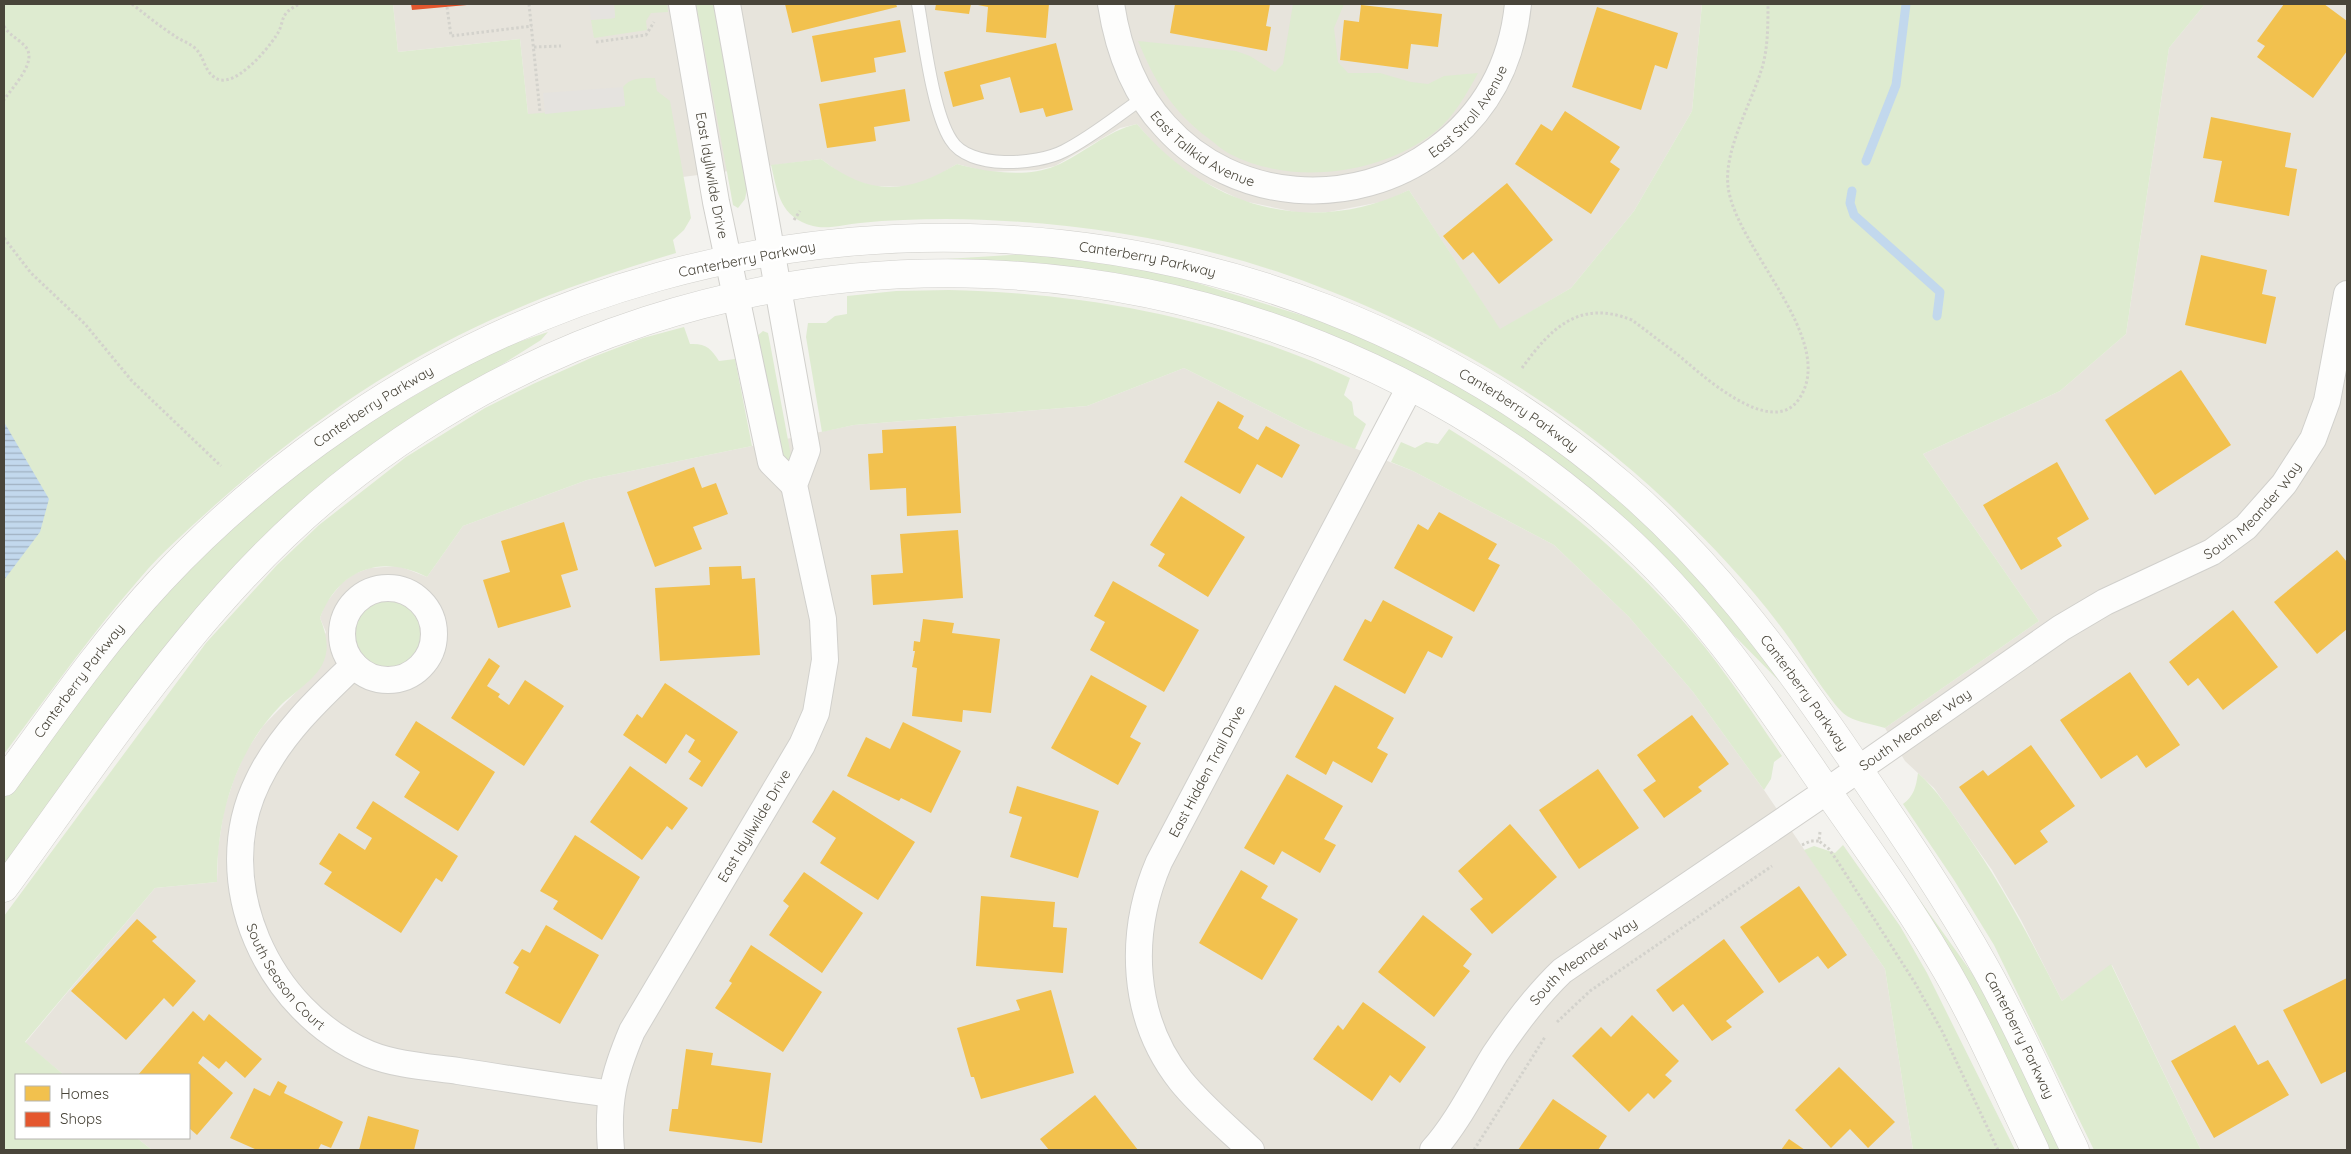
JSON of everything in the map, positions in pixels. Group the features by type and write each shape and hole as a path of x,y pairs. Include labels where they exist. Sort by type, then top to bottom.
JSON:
{"street":[{"name":"East Idyllwilde Drive","path":"611,1150 611,1094 623,1053 642,1012 802,745 816,713 823,681 825,641 823,619 794,485 771,462 716,202 682,4"},
{"path":"727,4 807,450 794,485"},
{"name":"East Tallkid Avenue","path":"1111,4 1120,50 1143,98 1164,126 1190,150 1207,162 1244,180 1298,190 1332,190 1372,184"},
{"name":"East Stroll Avenue","path":"1372,184 1412,166 1430,155 1457,134 1476,114 1501,74 1507,60 1515,30 1518,4"},
{"name":"Canterberry Parkway","path":"4,782 93,661 162,579 242,502 344,424 412,381 507,331 587,298 667,274 729,259 843,242 903,237 988,237 1078,244 1170,260 1235,278 1315,304 1385,333 1489,389 1571,445 1628,491 1673,532 1733,596 1789,668 1940,891 1988,972 2076,1150"},
{"path":"4,888 204,619 275,543 335,490 415,432 516,373 574,347 637,324 737,296 777,288 854,277 950,272 1039,277 1095,284 1165,297 1237,315 1319,344 1410,387 1468,419 1520,452 1574,493 1633,544 1681,592 1749,676 1943,963 1972,1018 2035,1150"},
{"name":"South Meander Way","path":"1433,1150 1460,1112 1518,1020 1562,971 1827,791 2061,628 2106,602 2212,552 2246,527 2284,484 2313,440 2340,363 2347,294"},
{"name":"East Hidden Trail Drive","path":"1252,1150 1204,1106 1180,1080 1154,1036 1146,1017 1138,964 1138,947 1144,903 1159,862 1410,387"},
{"name":"South Season Court","path":"354,665 282,740 265,767 250,799 241,847 242,883 251,924 268,964 288,993 312,1018 342,1040 371,1055 405,1063 611,1094"}],"lane":[{"path":"918,4 940,114 952,142 970,156 985,161 1006,162 1054,156 1073,146 1143,98"}],"path":[{"path":"132,4 174,36 198,51 210,73 218,80 237,77 252,64 277,35 283,16 300,4"},
{"path":"529,4 540,112"},
{"path":"1522,368 1538,346 1562,323 1587,314 1604,313 1632,320 1734,398 1756,408 1772,412 1785,410 1797,402 1806,388 1810,375 1803,342 1778,286 1734,213 1728,185 1730,155 1762,69 1768,4"},
{"path":"447,7 451,36 532,26"},
{"path":"596,42 646,35 654,22"},
{"path":"4,26 16,40 25,46 30,55 30,64 4,100"},
{"path":"534,48 561,46"},
{"path":"794,220 800,211"},
{"path":"4,238 31,273 85,324 132,381 220,466"},
{"path":"1819,841 1820,828"},
{"path":"1795,850 1811,841 1819,841 1829,849 1838,862 1906,967 1942,1032 1998,1150"},
{"path":"1556,1023 1590,991 1779,861"},
{"path":"1474,1150 1550,1030"}],"shaded area":[{"path":"393,4 1702,4 1692,111 1634,211 1571,288 1500,330 1409,190 1386,201 1329,212 1300,213 1243,201 1200,180 1175,164 1137,124 1120,128 1055,166 1037,170 988,172 957,164 932,179 909,187 872,186 856,181 840,173 821,159 667,179 545,114 528,114 520,39 398,52"},
{"path":"589,4 614,4 615,18 591,20"},
{"path":"2205,4 2347,4 2347,1150 2201,1150 2112,965 2062,1001 2021,920 1992,870 1934,788 1905,761 1885,728 2039,621 1923,454 2060,391 2126,334 2169,48"},
{"path":"623,87 625,106 545,114 543,93"},
{"path":"1184,368 1305,429 1413,471 1554,545 1629,617 1693,692 1764,790 1885,969 1913,1150 152,1150 138,1139 190,1139 190,1074 63,1074 25,1043 155,888 217,882 218,849 224,810 245,753 263,726 301,687 326,632 320,618 325,604 342,583 354,574 370,568 399,566 427,577 463,526 587,480 854,425 1087,406"}],"green space":[{"path":"4,4 393,4 398,52 520,39 528,114 625,106 623,87 626,84 638,79 655,78 657,91 670,101 691,218 684,230 673,240 676,253 571,287 529,303 469,330 391,373 282,448 215,505 149,567 88,642 4,754"},
{"path":"614,4 667,4 668,12 651,13 646,21 647,30 594,38 591,20 615,18"},
{"path":"696,4 713,4 747,189 745,199 738,208 733,205"},
{"path":"1293,4 1344,4 1334,28 1338,62 1348,73 1380,73 1411,82 1428,84 1444,76 1478,73 1460,104 1443,125 1414,146 1390,158 1336,171 1280,170 1254,164 1224,151 1184,117 1158,83 1138,41 1236,51 1250,56 1275,72 1283,64"},
{"path":"1702,4 2205,4 2169,48 2126,334 2060,391 1923,454 2039,621 1885,728 1856,720 1842,712 1827,694 1784,631 1743,581 1683,517 1625,465 1582,430 1536,398 1440,341 1339,295 1287,275 1204,250 1119,233 1033,223 946,219 914,219 830,227 813,226 794,217 782,203 771,165 821,159 856,180 888,187 921,182 957,164 993,171 1032,172 1044,170 1066,161 1105,137 1137,124 1164,152 1194,176 1227,194 1261,206 1297,212 1334,211 1372,204 1409,190 1500,329 1571,288 1634,211 1692,111"},
{"path":"1026,254 1135,264 1340,327 1449,378 1570,456 1679,551 1787,689 1658,558 1307,330 882,265 882,263"},
{"path":"949,290 1001,292 1103,304 1154,313 1254,340 1302,357 1350,378 1344,395 1352,402 1354,415 1366,424 1355,449 1305,429 1184,368 1087,406 854,425 822,432 806,337 808,323 826,323 835,316 847,314 847,296 896,291"},
{"path":"684,327 690,344 700,344 707,347 719,361 735,359 752,446 587,480 463,526 427,577 410,570 378,567 363,570 338,588 328,601 320,618 326,640 326,652 323,663 315,675 280,706 264,725 240,766 231,788 220,834 217,882 155,888 25,1042 63,1074 15,1074 15,1139 138,1139 152,1150 4,1150 4,916 206,643 277,565 319,525 406,457 485,408 593,357 643,338"},
{"path":"763,331 768,333 791,456 790,460 785,461 783,460 757,336"},
{"path":"548,332 541,340 404,426 363,455 4,871 4,798 134,625 237,522 339,440 489,352"},
{"path":"1449,429 1516,473 1580,521 1639,575 1694,634 1729,678 1782,756 1774,762 1771,779 1764,790 1693,692 1629,617 1554,545 1413,471 1391,462 1401,442 1415,448 1426,442 1438,444"},
{"path":"387,601 400,604 411,611 418,622 421,635 418,648 411,659 400,666 387,669 374,666 363,659 356,648 353,635 356,622 363,611 374,604"},
{"path":"1918,773 1943,801 1992,873 2062,1001 2111,964 2201,1150 2094,1150 1994,945 1954,880 1903,804 1914,791"},
{"path":"1843,845 1900,926 1927,973 2015,1150 1913,1150 1885,969 1804,850 1814,846 1835,853"},
{"path":"1897,868 1979,983 2064,1150 2044,1150"}],"water":[{"path":"4,422 49,499 40,532 4,580"}],"building: Homes":[{"path":"785,4 896,4 897,7 792,33"},
{"path":"936,4 971,4 969,14 935,10"},
{"path":"973,4 1049,4 1046,38 986,32 988,7"},
{"path":"1175,4 1270,4 1266,26 1271,27 1267,51 1170,33"},
{"path":"2284,4 2324,4 2347,21 2347,51 2313,98 2257,57 2265,46 2257,41"},
{"path":"1361,5 1442,14 1438,47 1411,44 1408,69 1340,60 1344,20 1359,22"},
{"path":"1597,7 1678,33 1667,69 1655,65 1641,110 1572,87"},
{"path":"900,20 906,52 874,58 876,72 821,82 812,36"},
{"path":"1056,43 1073,110 1046,117 1043,108 1020,113 1010,77 980,85 984,99 953,107 944,72"},
{"path":"905,89 910,121 874,127 876,141 827,148 819,104"},
{"path":"1565,111 1620,147 1610,162 1620,169 1591,214 1515,164 1541,124 1552,131"},
{"path":"2211,117 2291,133 2285,167 2297,169 2289,216 2214,202 2222,161 2203,158"},
{"path":"1507,183 1553,240 1499,284 1473,252 1463,260 1443,236"},
{"path":"2201,255 2267,270 2262,294 2276,297 2266,344 2185,325"},
{"path":"2181,370 2231,445 2155,495 2105,420"},
{"path":"1218,401 1244,416 1238,428 1258,440 1266,426 1300,445 1282,478 1257,464 1240,494 1184,462"},
{"path":"956,426 961,513 907,516 906,488 870,490 868,454 883,453 882,430"},
{"path":"2057,462 2089,519 2057,538 2062,546 2021,570 1983,505"},
{"path":"694,467 702,488 716,483 728,514 693,527 702,549 655,567 627,492"},
{"path":"1181,496 1245,537 1208,597 1158,566 1165,554 1150,545"},
{"path":"1439,512 1497,544 1488,559 1500,565 1474,612 1394,568 1418,524 1428,530"},
{"path":"564,522 578,570 561,575 571,607 498,628 483,580 510,572 501,541"},
{"path":"958,530 963,598 873,605 871,575 903,573 900,534"},
{"path":"2337,550 2347,562 2347,629 2317,654 2274,602"},
{"path":"741,566 742,579 755,578 760,655 660,661 655,588 710,585 709,567"},
{"path":"1113,581 1199,630 1164,692 1090,650 1105,622 1094,616"},
{"path":"1383,600 1453,637 1442,658 1428,651 1405,694 1343,660 1365,619 1371,622"},
{"path":"2233,610 2278,667 2223,710 2198,678 2188,686 2169,662"},
{"path":"923,619 954,623 952,633 1000,639 991,713 963,710 962,722 912,716 917,668 912,667 915,651 913,651 914,641 920,642"},
{"path":"489,658 500,666 487,686 500,694 498,697 509,705 525,680 564,706 524,766 451,718"},
{"path":"2130,672 2180,745 2146,768 2137,755 2101,779 2060,720"},
{"path":"1091,675 1147,706 1130,737 1141,743 1118,785 1051,748"},
{"path":"665,683 738,732 702,787 689,779 701,761 688,752 695,740 686,734 666,764 623,735 637,714 642,718"},
{"path":"1335,685 1394,718 1377,748 1388,754 1372,783 1333,761 1326,775 1295,757"},
{"path":"1692,715 1729,764 1698,787 1702,791 1664,818 1643,790 1656,781 1637,755"},
{"path":"416,721 495,772 458,831 404,797 420,772 395,755"},
{"path":"903,722 961,751 931,813 901,798 899,801 847,776 866,737 890,749"},
{"path":"2031,745 2075,806 2040,831 2048,842 2015,865 1959,787 1983,770 1988,776"},
{"path":"630,766 688,808 672,830 667,826 642,860 590,822"},
{"path":"1598,769 1639,828 1579,869 1539,810"},
{"path":"1287,774 1343,806 1324,839 1336,845 1320,873 1282,851 1274,865 1244,848"},
{"path":"1017,786 1099,811 1078,878 1010,857 1022,817 1009,813"},
{"path":"833,790 915,842 878,900 820,863 836,838 812,822"},
{"path":"373,801 458,856 442,882 436,878 401,933 324,884 332,872 319,864 339,833 365,850 372,838 356,828"},
{"path":"1510,824 1557,877 1492,934 1470,909 1483,899 1458,871"},
{"path":"575,835 640,877 602,940 553,909 558,901 540,891"},
{"path":"1241,870 1268,886 1261,898 1298,919 1262,980 1199,943"},
{"path":"804,872 863,913 822,973 769,935 789,906 783,901"},
{"path":"1799,886 1847,955 1828,969 1818,956 1779,983 1740,927"},
{"path":"981,896 1055,902 1053,927 1067,928 1063,973 976,966"},
{"path":"1423,915 1472,954 1463,966 1470,971 1434,1017 1378,972"},
{"path":"137,919 157,937 152,941 196,981 173,1007 164,998 126,1040 71,991"},
{"path":"546,925 599,955 560,1024 505,993 519,967 513,963 522,949 530,953"},
{"path":"1724,939 1764,992 1726,1021 1732,1027 1712,1041 1683,1004 1673,1012 1656,990"},
{"path":"751,945 822,992 783,1052 715,1008 732,983 729,981"},
{"path":"2347,978 2347,1071 2321,1084 2283,1010"},
{"path":"1051,990 1074,1073 981,1099 974,1077 971,1077 957,1028 1020,1010 1016,1000"},
{"path":"1363,1002 1426,1047 1400,1083 1390,1075 1372,1101 1313,1059 1338,1025 1343,1030"},
{"path":"193,1011 204,1021 209,1014 262,1059 245,1078 226,1061 219,1069 203,1056 198,1063 233,1093 197,1135 190,1129 190,1074 139,1074"},
{"path":"1632,1015 1679,1061 1665,1075 1672,1081 1654,1099 1648,1093 1629,1112 1572,1056 1601,1027 1611,1037"},
{"path":"2235,1025 2258,1065 2268,1060 2289,1095 2214,1138 2171,1061"},
{"path":"686,1049 713,1053 711,1065 771,1073 762,1143 669,1131 672,1109 678,1109"},
{"path":"1839,1067 1895,1122 1868,1148 1850,1129 1831,1148 1795,1110"},
{"path":"278,1081 287,1086 284,1093 343,1122 331,1148 321,1144 318,1150 257,1150 230,1138 254,1088 270,1096"},
{"path":"1095,1095 1138,1150 1049,1150 1040,1139"},
{"path":"1553,1099 1607,1136 1598,1150 1518,1150"},
{"path":"368,1116 419,1130 414,1150 359,1150"},
{"path":"1789,1139 1805,1150 1781,1150"}],"building: Shops":[{"path":"411,4 467,4 467,5 412,10"}],"waterway":[{"path":"1866,161 1896,85 1906,4"},
{"path":"1852,191 1850,203 1854,215 1940,292 1937,316"}]}
